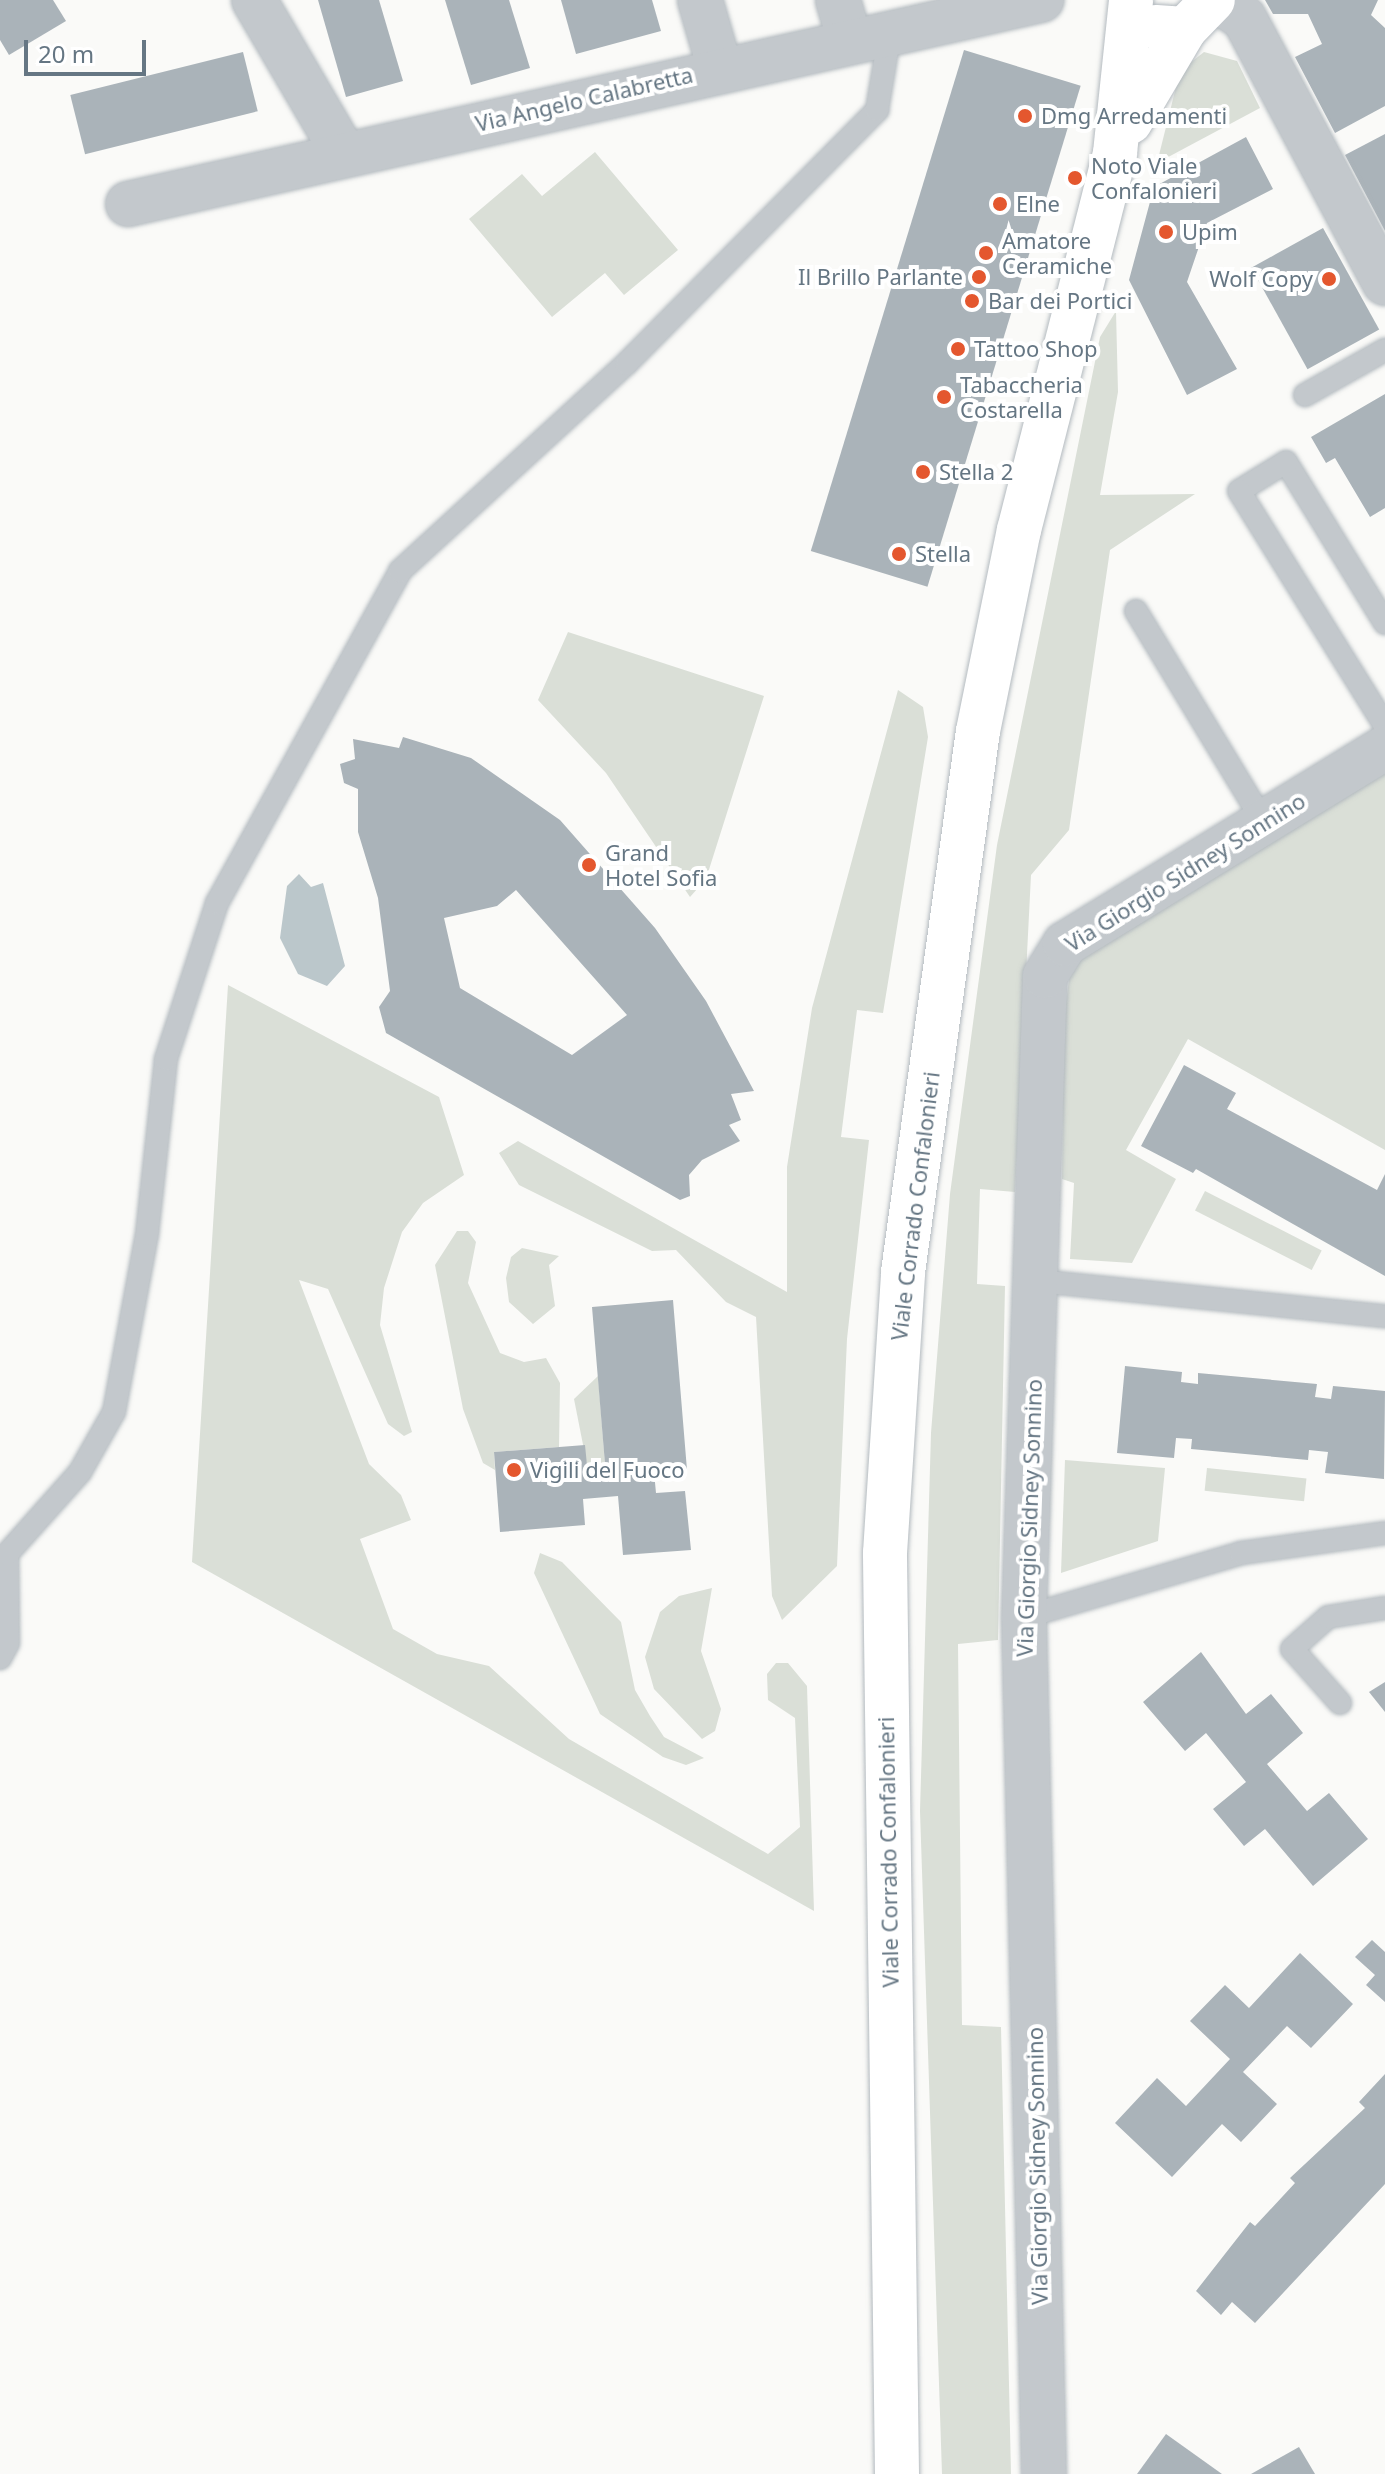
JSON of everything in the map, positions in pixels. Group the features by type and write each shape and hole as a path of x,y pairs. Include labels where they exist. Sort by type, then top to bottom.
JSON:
{"main road":[{"path":"1131,0 1152,26 1205,10"},
{"path":"1115,153 1131,0"},
{"path":"1115,153 1205,10"},
{"name":"Viale Corrado Confalonieri","path":"893,2277 885,1553 903,1272 978,731 1019,530 1115,153"},
{"path":"893,2277 897,2474"},
{"path":"893,2277 918,2474"}],"street":[{"path":"254,0 344,154"},
{"path":"700,0 720,69"},
{"path":"838,0 870,37"},
{"name":"Via Angelo Calabretta","path":"128,204 720,69 1041,0"},
{"path":"1205,10 1244,18 1384,278"},
{"name":"Via Giorgio Sidney Sonnino","path":"1044,2474 1024,1617 1051,960 1065,944 1385,748"}],"lane":[{"path":"0,1658 8,1643 7,1554 80,1472 114,1412 147,1234 166,1059 217,903 400,571 627,363 877,110 870,37"},
{"path":"1305,395 1385,350"},
{"path":"1385,623 1286,462 1239,491 1385,726"},
{"path":"1136,611 1264,822"},
{"path":"1038,1281 1385,1316"},
{"path":"1024,1617 1241,1553 1385,1533"},
{"path":"1340,1703 1292,1649 1328,1617 1385,1608"}],"shaded area":[{"path":"1204,52 1237,61 1260,108 1157,163 1180,71"},
{"path":"595,152 678,250 624,295 605,273 552,317 469,219 522,174 542,196"},
{"path":"1116,311 1118,392 1100,495 1195,494 1110,550 1069,830 1031,875 1015,1192 980,1189 977,1284 1005,1286 998,1640 958,1644 962,2025 1001,2027 1011,2474 942,2474 920,1811 931,1433 950,1194 997,845 1100,337"},
{"path":"568,632 764,696 706,879 690,897 606,773 538,700"},
{"path":"898,690 923,707 928,737 883,1013 857,1010 841,1137 869,1140 847,1339 837,1566 782,1620 772,1596 756,1317 726,1302 676,1250 652,1251 519,1185 499,1153 518,1141 787,1292 787,1167 812,1008"},
{"path":"1385,769 1385,1150 1188,1039 1126,1150 1176,1179 1132,1263 1070,1259 1074,1183 1062,1179 1064,1020 1069,979 1089,947"},
{"path":"299,874 311,887 323,883 345,966 327,986 298,974 280,938 287,886"},
{"path":"228,985 439,1097 464,1175 423,1203 402,1232 384,1288 380,1325 412,1432 404,1436 388,1424 328,1289 299,1280 369,1464 401,1495 411,1520 360,1539 393,1629 437,1654 489,1666 569,1739 768,1854 800,1827 795,1718 768,1700 767,1674 776,1663 788,1663 807,1686 814,1911 192,1562"},
{"path":"1205,1191 1322,1250 1312,1270 1195,1211"},
{"path":"457,1231 468,1231 476,1242 468,1283 500,1353 524,1362 546,1358 560,1383 559,1447 494,1452 495,1470 483,1463 463,1409 435,1265"},
{"path":"522,1248 559,1256 549,1265 555,1306 533,1324 509,1302 506,1278 511,1257"},
{"path":"598,1376 605,1464 587,1465 574,1399"},
{"path":"1065,1460 1165,1468 1158,1541 1061,1573"},
{"path":"1207,1468 1306,1478 1304,1501 1205,1491"},
{"path":"540,1553 562,1562 621,1622 635,1690 650,1716 664,1737 704,1758 686,1765 663,1757 600,1714 534,1573"},
{"path":"712,1588 701,1651 721,1709 715,1731 702,1739 654,1689 645,1657 660,1612 679,1596"}],"building":[{"path":"0,0 53,0 66,21 9,55 0,40"},
{"path":"318,0 379,0 403,81 346,97"},
{"path":"445,0 509,0 530,68 471,85"},
{"path":"561,0 652,0 661,31 576,54"},
{"path":"1265,0 1378,0 1371,15 1385,28 1385,106 1335,133 1295,57 1322,44 1308,14 1273,14"},
{"path":"964,50 1081,86 927,587 811,551"},
{"path":"243,52 258,111 85,154 70,95"},
{"path":"1385,134 1385,231 1345,155"},
{"path":"1246,137 1273,189 1207,223 1187,282 1237,369 1187,395 1129,280 1154,187"},
{"path":"1323,228 1379,329 1308,369 1251,268"},
{"path":"1385,394 1385,508 1370,517 1335,458 1326,463 1311,437"},
{"path":"403,737 471,758 560,820 655,928 706,1001 754,1091 731,1094 741,1120 729,1125 740,1141 702,1160 689,1175 690,1196 680,1200 386,1033 379,1007 390,991 378,898 358,832 358,789 344,783 340,764 355,759 353,739 399,748","holes":["516,890 627,1015 572,1055 460,988 444,918 497,906"]},
{"path":"1184,1065 1236,1093 1227,1109 1377,1190 1385,1174 1385,1276 1196,1169 1193,1173 1141,1146"},
{"path":"673,1300 687,1470 654,1472 656,1493 685,1491 691,1550 623,1555 618,1496 583,1499 585,1525 500,1532 494,1452 585,1445 587,1465 605,1464 592,1307"},
{"path":"1125,1366 1182,1372 1181,1382 1198,1384 1198,1373 1317,1384 1315,1397 1331,1399 1333,1386 1385,1391 1384,1479 1325,1473 1328,1452 1309,1450 1308,1460 1191,1449 1192,1439 1176,1438 1174,1458 1117,1453"},
{"path":"1201,1652 1246,1714 1271,1694 1303,1733 1267,1764 1307,1811 1329,1793 1368,1839 1313,1886 1265,1829 1244,1846 1213,1809 1246,1782 1206,1733 1185,1751 1143,1702"},
{"path":"1385,1682 1385,1712 1369,1692"},
{"path":"1372,1940 1385,1952 1385,2002 1366,1985 1375,1975 1355,1957"},
{"path":"1300,1953 1353,2004 1311,2048 1287,2026 1243,2072 1277,2104 1241,2142 1222,2124 1172,2177 1115,2123 1157,2078 1186,2106 1230,2059 1190,2021 1225,1985 1249,2008"},
{"path":"1385,2074 1385,2184 1255,2323 1232,2302 1221,2315 1196,2291 1250,2222 1255,2226 1295,2183 1290,2178 1365,2108 1359,2102"},
{"path":"1166,2434 1222,2474 1137,2474"},
{"path":"1299,2447 1315,2474 1251,2474"}],"place":[{"name":"Dmg Arredamenti","path":"1025,116"},
{"name":"Noto Viale Confalonieri","path":"1075,178"},
{"name":"Elne","path":"1000,204"},
{"name":"Upim","path":"1166,232"},
{"name":"Amatore Ceramiche","path":"986,253"},
{"name":"Il Brillo Parlante","path":"979,277"},
{"name":"Wolf Copy","path":"1329,279"},
{"name":"Bar dei Portici","path":"972,301"},
{"name":"Tattoo Shop","path":"958,349"},
{"name":"Tabaccheria Costarella","path":"944,397"},
{"name":"Stella 2","path":"923,472"},
{"name":"Stella","path":"899,554"},
{"name":"Grand Hotel Sofia","path":"589,865"},
{"name":"Vigili del Fuoco","path":"514,1470"}]}
